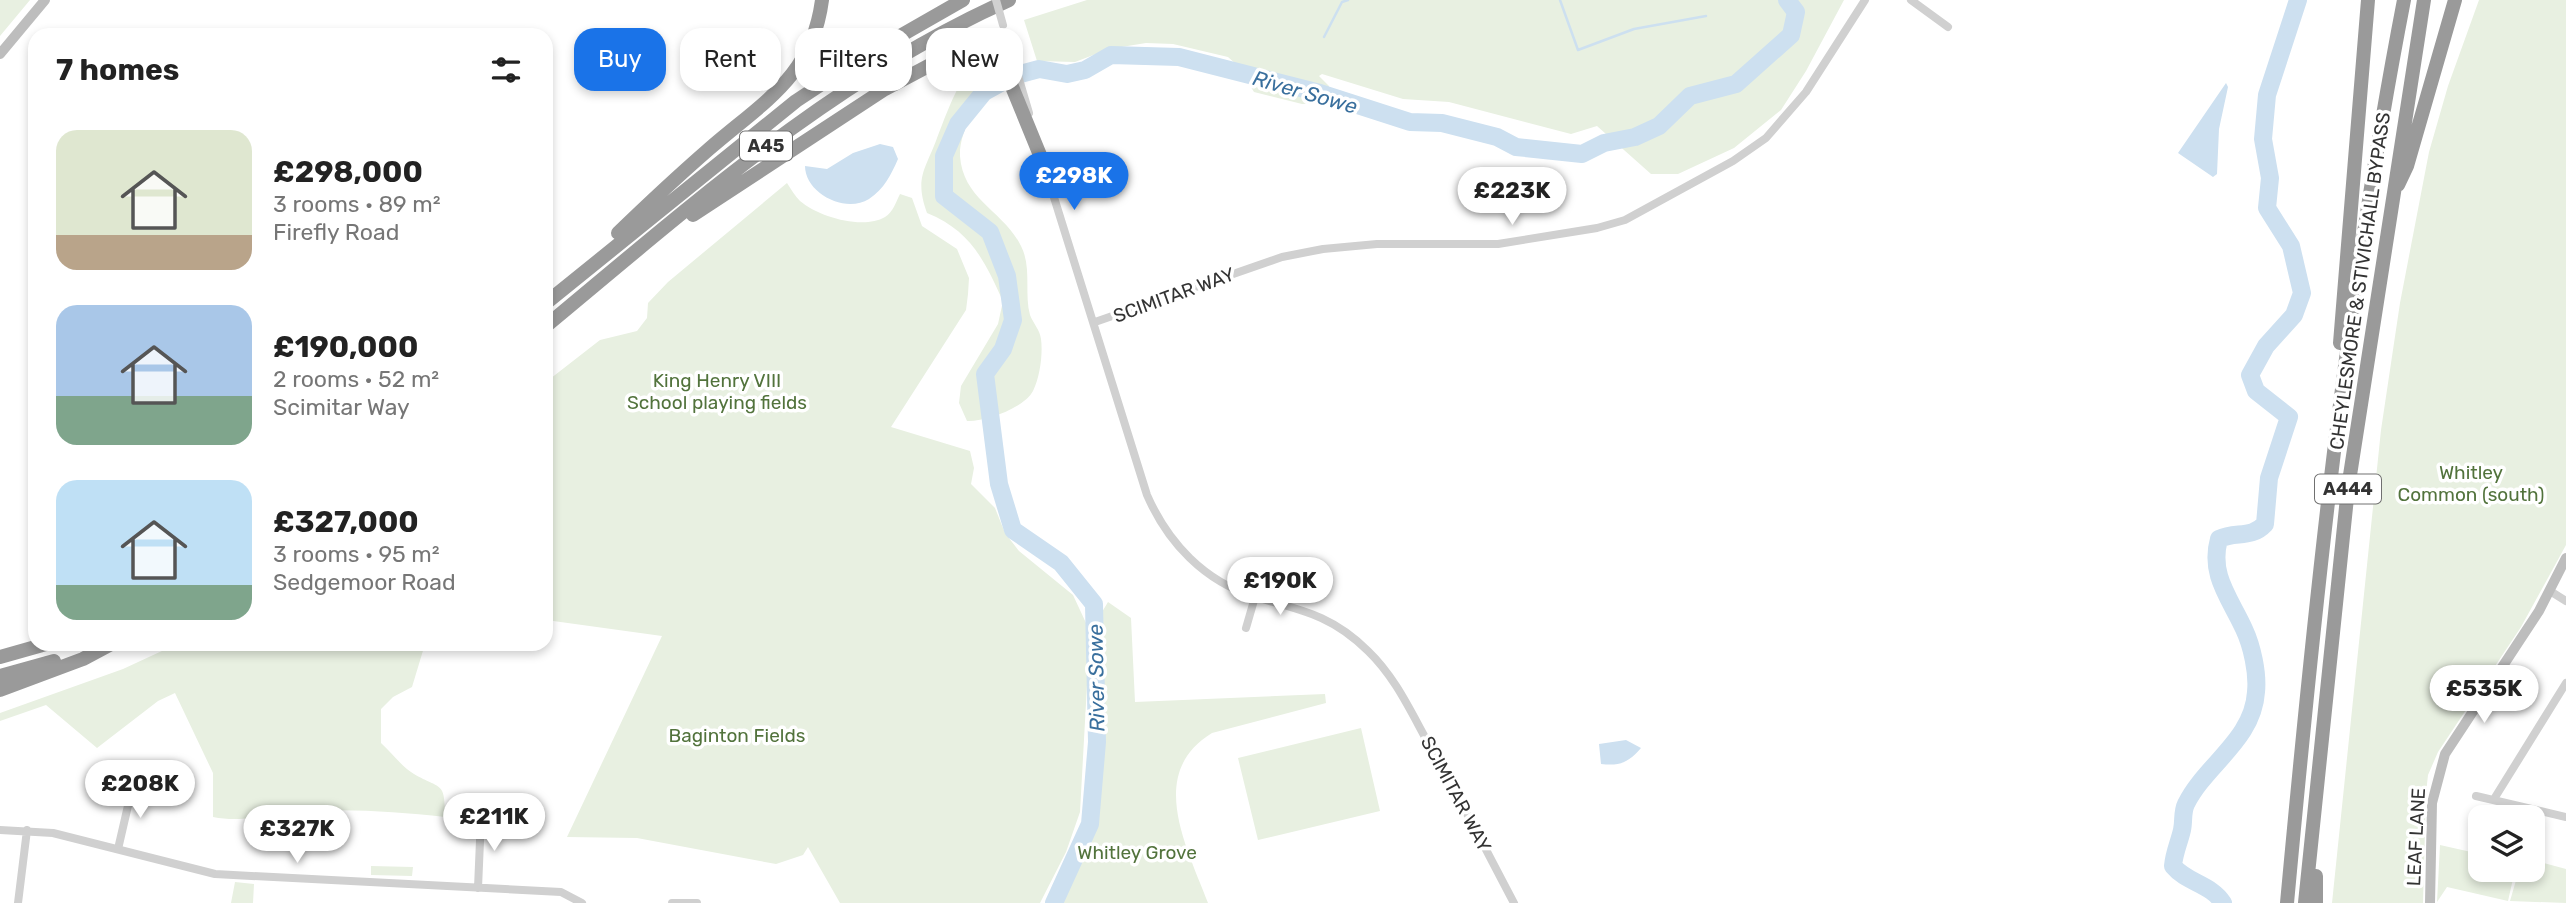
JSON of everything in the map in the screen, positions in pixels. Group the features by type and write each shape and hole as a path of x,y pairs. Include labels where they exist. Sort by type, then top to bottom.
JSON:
{"highway":[{"path":"586,271 612,239 655,197 780,90 797,71 813,42 822,0"},
{"name":"A45","path":"553,297 796,102 858,60 963,0"},
{"name":"A45","path":"553,320 767,145 857,82 915,47 1009,0"},
{"path":"2343,365 2339,333 2368,0"},
{"name":"CHEYLESMORE & STIVICHALL BYPASS","path":"2287,903 2310,660 2343,365 2404,0"},
{"name":"CHEYLESMORE & STIVICHALL BYPASS","path":"2305,903 2348,488 2424,0"},
{"path":"2391,199 2407,166 2455,0"},
{"path":"651,240 885,89 926,67"},
{"path":"1019,91 1042,160"},
{"path":"0,657 28,649"},
{"path":"0,676 84,651"},
{"path":"0,690 83,659 96,651"},
{"path":"2316,903 2318,780"}],"street":[{"path":"0,54 45,0"},
{"path":"996,0 1002,28"},
{"name":"SCIMITAR WAY","path":"1514,903 1398,687 1368,650 1329,622 1301,608 1255,597 1230,587 1194,563 1164,528 1147,495 1095,323 1251,267 1323,248 1377,244 1498,244 1597,228 1625,220 1733,162 1766,138 1806,92 1866,0"},
{"path":"1911,0 1948,27"},
{"path":"1042,160 1095,323"},
{"name":"LEAF LANE","path":"2430,903 2432,803 2445,754 2550,592 2566,558"},
{"path":"2550,592 2566,601"},
{"path":"1246,628 1255,597"},
{"path":"2494,799 2563,698 2566,683"},
{"path":"118,849 133,784"},
{"path":"2476,796 2566,817"},
{"path":"478,888 481,817"},
{"path":"0,830 54,833 215,873 561,892 582,903"},
{"path":"18,903 27,830"},
{"path":"672,903 696,903"}],"green space":[{"path":"0,0 30,0 0,36"},
{"path":"1087,0 1844,0 1806,71 1781,110 1734,148 1678,174 1651,174 1597,126 1571,134 1449,102 1403,99 1322,74 1319,76 1329,86 1328,103 1302,104 1254,92 1237,65 1228,57 1173,44 1146,43 1109,49 1075,62 1037,61 1024,20"},
{"name":"Whitley Common (south)","path":"2479,0 2566,0 2566,545 2521,627 2438,752 2428,775 2423,903 2332,903 2381,430 2400,303 2429,152 2448,86"},
{"path":"957,91 988,91 977,106 963,136 960,156 963,171 976,195 1005,223 1021,246 1027,271 1028,307 1042,345 1039,372 1033,391 1028,397 1003,413 975,421 967,421 959,403 961,386 998,324 1003,301 974,248 955,229 927,213 923,201 923,174"},
{"path":"787,183 798,199 808,207 829,217 853,222 876,221 885,217 900,194 912,198 922,226 957,249 969,278 966,310 891,427 970,451 974,468 971,484 995,508 1005,533 1019,551 1073,595 1086,623 1089,649 1080,812 1066,852 1040,903 840,903 808,847 803,855 776,864 637,838 567,837 662,636 553,621 553,377 600,340 637,331 647,318 648,303 668,282"},
{"name":"Whitley Grove","path":"1108,602 1131,618 1135,702 1325,694 1326,703 1212,733 1192,749 1181,769 1176,790 1177,812 1190,858 1208,903 1058,903 1093,825 1102,780 1099,617"},
{"path":"162,651 423,651 412,687 393,697 381,709 381,743 410,771 440,788 444,797 445,817 335,810 245,819 213,817 213,773 175,693 158,701 97,748 46,705 0,721 0,713 123,669"},
{"path":"1361,728 1380,811 1258,840 1238,758"},
{"path":"2440,845 2468,851 2468,882 2512,882 2508,901 2447,887 2437,902"},
{"path":"2545,863 2566,869 2566,903 2510,901 2516,882 2545,882"},
{"path":"371,866 413,867 412,876 371,875"},
{"path":"235,882 254,884 253,903 231,903"}],"water":[{"path":"2226,83 2228,87 2219,129 2217,174 2213,177 2178,153"},
{"path":"880,144 893,147 898,159 879,191 869,199 849,204 838,202 819,192 807,176 805,166 827,169 853,153"},
{"path":"1626,740 1641,748 1623,762 1601,764 1599,744"}],"waterway":[{"path":"1324,37 1342,2 1348,0"},
{"path":"1560,0 1578,50 1634,29 1706,16"},
{"name":"River Sowe","path":"1054,903 1090,824 1097,742 1094,604 1061,563 1013,530 999,484 985,374 1003,349 1013,320 1007,276 990,232 944,196 944,156 958,124 984,92 1013,76 1039,69 1067,74 1085,70 1111,55 1179,57 1320,93 1410,122 1442,123 1497,137 1516,147 1582,154 1604,143 1635,137 1659,126 1690,96 1736,84 1791,35 1796,12 1787,0"},
{"path":"2223,903 2212,892 2173,866 2186,804 2247,724 2256,692 2252,651 2222,586 2217,552 2219,539 2254,532 2265,524 2269,478 2289,417 2256,391 2250,375 2266,346 2294,315 2302,293 2291,246 2267,208 2270,178 2263,139 2267,95 2298,0"}],"park label":[{"name":"King Henry VIII School playing fields","path":"717,391"},
{"name":"Baginton Fields","path":"737,735"}]}
